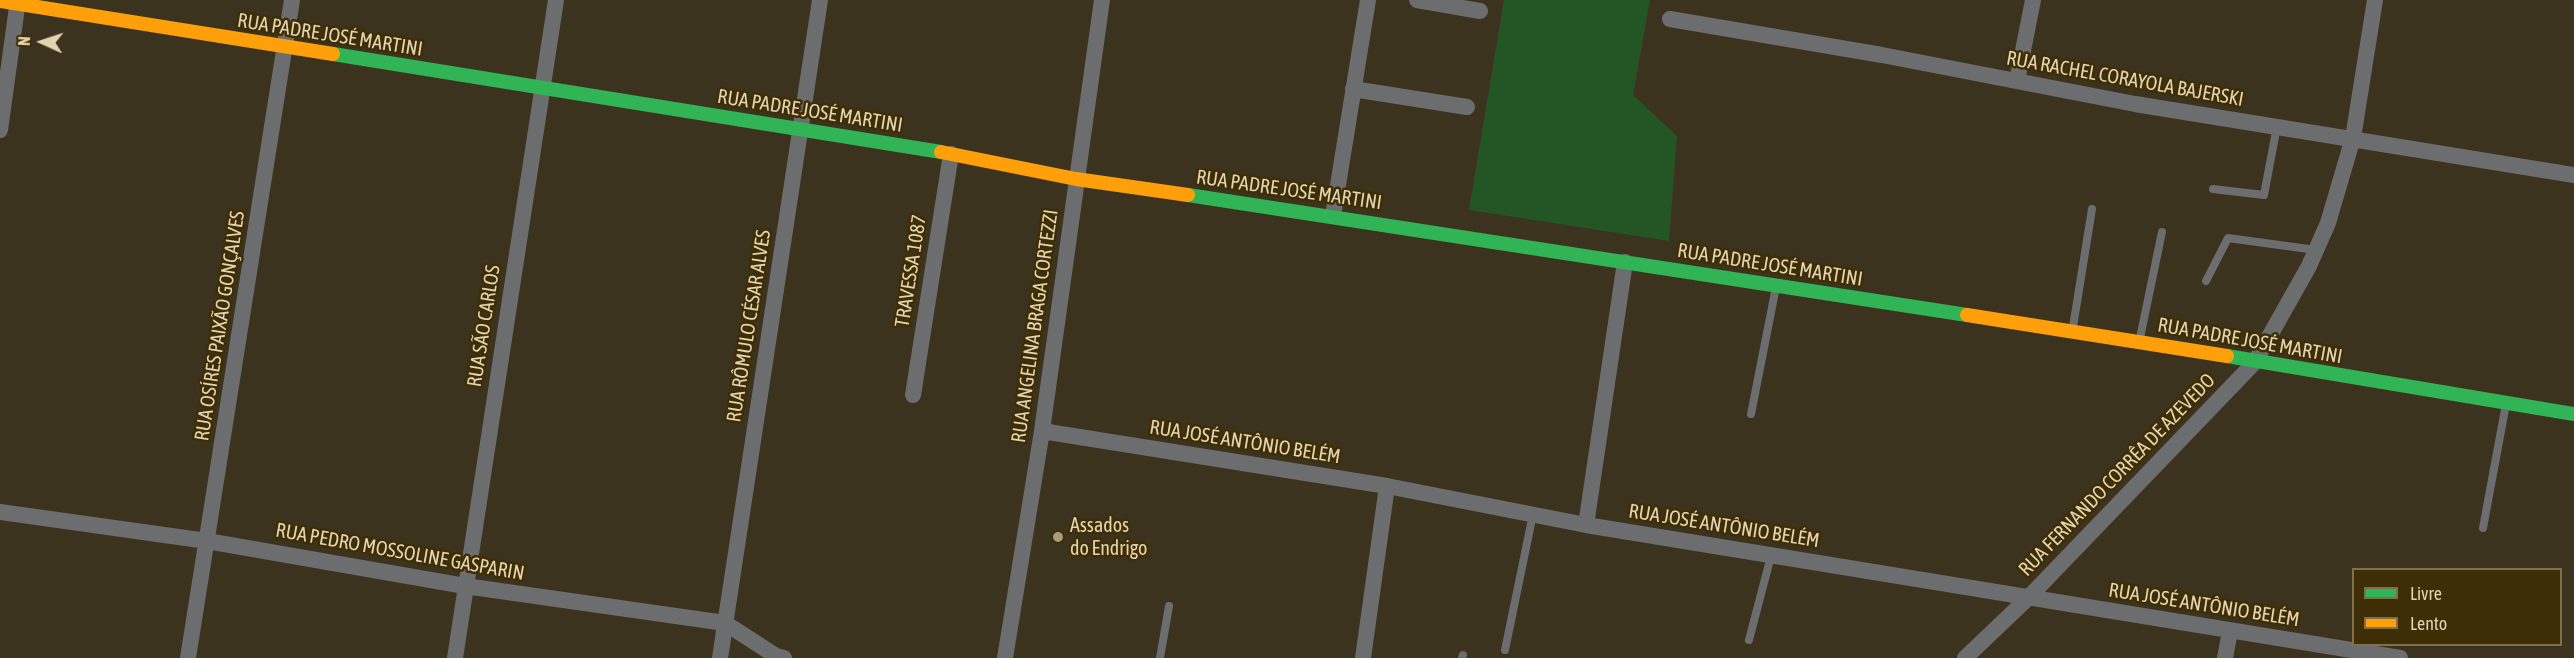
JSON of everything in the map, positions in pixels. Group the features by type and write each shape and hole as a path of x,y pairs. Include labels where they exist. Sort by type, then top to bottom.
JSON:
{"street":[{"name":"RUA OSÍRES PAIXÃO GONÇALVES","path":"188,658 292,0"},
{"name":"RUA SÃO CARLOS","path":"455,658 556,0"},
{"name":"RUA RÔMULO CÉSAR ALVES","path":"720,658 820,0"},
{"name":"RUA ANGELINA BRAGA CORTEZZI","path":"1005,658 1042,431 1102,0"},
{"path":"1333,216 1368,0"},
{"path":"1417,0 1480,11"},
{"path":"2018,81 2033,0"},
{"name":"RUA FERNANDO CORRÊA DE AZEVEDO","path":"1965,658 2028,598 2255,362 2316,250 2345,172 2353,138 2375,0"},
{"name":"RUA PADRE JOSÉ MARTINI","path":"0,1 18,2 285,47 801,128 1076,179 1333,216 1776,287 2073,330 2574,414"},
{"path":"0,130 18,2"},
{"name":"RUA RACHEL CORAYOLA BAJERSKI","path":"1670,19 2277,126 2574,175"},
{"path":"1353,89 1467,107"},
{"name":"TRAVESSA 1087","path":"913,395 951,154"},
{"path":"1586,525 1625,262"},
{"name":"RUA JOSÉ ANTÔNIO BELÉM","path":"1042,431 1387,486 1586,525 1771,556 2400,658"},
{"path":"1363,658 1387,486"},
{"name":"RUA PEDRO MOSSOLINE GASPARIN","path":"0,512 207,541 465,586 725,623 776,656 784,658"},
{"path":"2225,658 2230,631"}],"lane":[{"path":"2213,189 2264,195 2277,126"},
{"path":"2073,330 2092,209"},
{"path":"2139,342 2162,232"},
{"path":"2206,281 2228,238 2316,250"},
{"path":"1751,414 1776,287"},
{"path":"2483,528 2506,403"},
{"path":"1505,650 1533,514"},
{"path":"1749,640 1771,556"},
{"path":"1160,658 1169,606"}],"green space":[{"path":"1504,0 1650,0 1633,95 1677,136 1669,241 1469,210"}],"traffic: fast":[{"path":"333,54 941,152"},
{"path":"1188,195 1967,315"},
{"path":"2227,356 2574,414"}],"traffic: slow":[{"path":"0,1 333,54"},
{"path":"941,152 1076,179 1188,195"},
{"path":"1967,315 2227,356"}],"place":[{"name":"Assados do Endrigo","path":"1058,537"}]}
